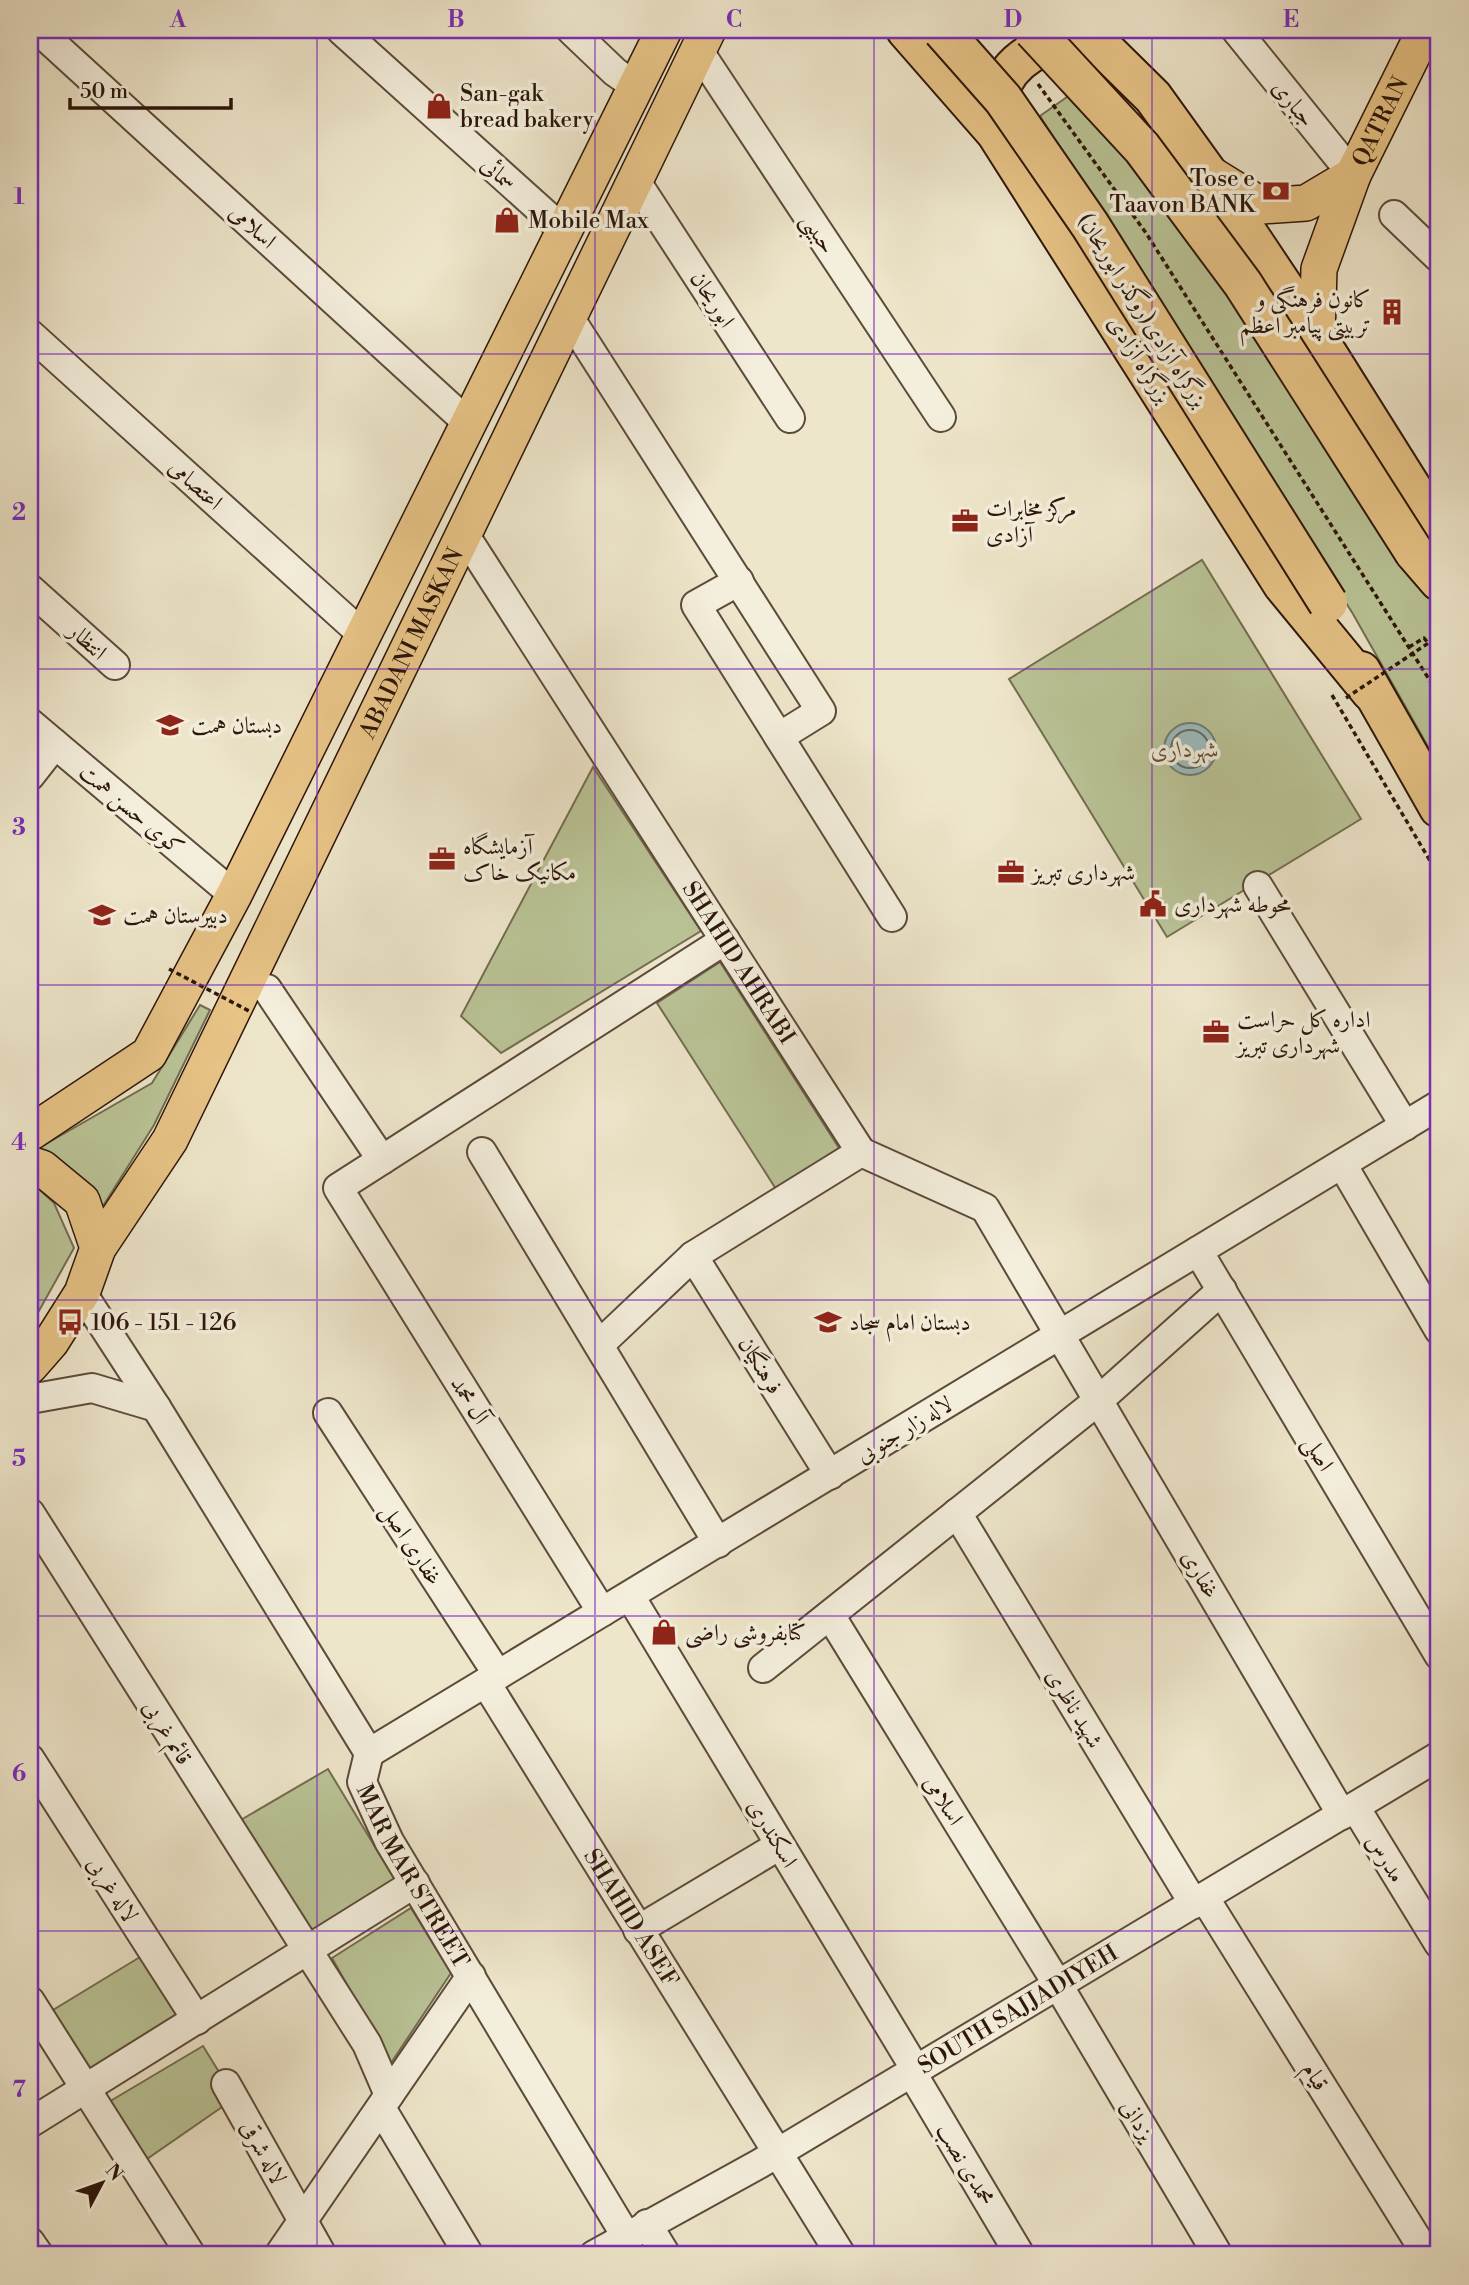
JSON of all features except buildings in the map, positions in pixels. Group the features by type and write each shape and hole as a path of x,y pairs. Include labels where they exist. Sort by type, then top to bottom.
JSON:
{"highway":[{"name":"بزرگراه آزادی","path":"906,30 996,133 1283,584 1358,695"},
{"name":"بزرگراه آزادی(روگذر ابوریحان)","path":"942,30 1003,99 1090,225 1328,603 1358,695"},
{"path":"996,133 999,92 1027,45 1095,32 1153,97 1207,172 1317,337 1420,501 1426,547 1439,581"},
{"path":"1027,45 1142,148 1243,284 1426,547"},
{"path":"1358,695 1439,808"}],"main road":[{"name":"ABADANI MASKAN","path":"30,1133 149,1054 234,895 664,30"},
{"name":"QATRAN","path":"1317,337 1319,269 1353,175 1420,32"},
{"name":"ABADANI MASKAN","path":"30,1366 51,1342 82,1293 98,1248 170,1140 703,40"},
{"path":"1207,172 1262,206 1306,204 1353,175"},
{"path":"30,1164 42,1168 82,1201 98,1248"}],"street":[{"name":"اسلامی","path":"38,30 468,423"},
{"name":"سمائی","path":"341,30 564,231"},
{"path":"571,30 615,72 635,86"},
{"name":"جباری","path":"1236,30 1353,175"},
{"name":"حبیبی","path":"703,40 941,416"},
{"name":"ابوریحان","path":"635,180 790,418"},
{"path":"1394,215 1439,258"},
{"path":"569,317 821,711 779,737"},
{"name":"اعتصامی","path":"30,334 363,635"},
{"name":"SHAHID AHRABI","path":"464,534 861,1152"},
{"path":"738,581 696,606 892,917"},
{"name":"انتظار","path":"30,589 115,665"},
{"name":"کوی حسن همت","path":"30,723 234,895"},
{"path":"30,776 55,744"},
{"path":"1258,886 1405,1126"},
{"path":"267,989 382,1160 725,940"},
{"name":"لاله زار جنوبی","path":"369,1753 1439,1105"},
{"path":"482,1152 718,1543"},
{"path":"599,1345 693,1256 861,1152 985,1208 1061,1334"},
{"name":"آل محمد","path":"382,1160 338,1188 602,1612"},
{"path":"1342,1164 1439,1330"},
{"name":"اصلی","path":"1198,1251 1439,1655"},
{"name":"فرهنگیان","path":"693,1256 830,1475"},
{"path":"763,1668 1099,1400 1222,1290"},
{"name":"MAR MAR STREET","path":"82,1293 156,1407 369,1753 362,1782 370,1805 471,1976 636,2230 666,2255"},
{"name":"غفاری","path":"1061,1334 1349,1811"},
{"path":"30,1399 92,1388 156,1407"},
{"name":"غفاری اصل","path":"328,1413 492,1679"},
{"name":"قائم غربی","path":"30,1513 306,1951 368,2044 385,2101 470,2255"},
{"name":"شهید ناظری","path":"957,1513 1199,1900"},
{"name":"اسکندری","path":"630,1596 914,2071"},
{"name":"اسلامی","path":"830,1615 1058,1985"},
{"name":"SHAHID ASEF","path":"492,1679 638,1930 841,2255"},
{"name":"SOUTH SAJJADIYEH","path":"594,2255 777,2154 1439,1756"},
{"name":"لاله غربی","path":"30,1759 197,2020"},
{"name":"مدرس","path":"1349,1811 1439,1944"},
{"path":"638,1930 780,1845"},
{"path":"30,2123 415,1883"},
{"name":"قیام","path":"1199,1900 1427,2255"},
{"path":"279,2255 471,1976"},
{"name":"یزدانی","path":"1058,1985 1218,2255"},
{"path":"30,2001 191,2255"},
{"name":"محمدی نصب","path":"914,2071 1020,2255"},
{"name":"لاله شرقی","path":"226,2084 322,2255"},
{"path":"30,2242 39,2255"}],"path":[{"path":"1027,45 1439,695"},
{"path":"1358,695 1439,636"},
{"path":"1409,647 1424,638 1428,643"},
{"path":"169,969 249,1011"}],"green space":[{"path":"1074,92 1229,286 1412,573 1439,610 1439,766 1353,614 1040,116"},
{"name":"شهرداری","path":"1202,560 1361,819 1167,937 1009,679"},
{"path":"593,767 701,931 501,1053 461,1016"},
{"path":"720,962 839,1148 776,1189 657,1003"},
{"path":"200,1005 210,1010 154,1125 103,1206 84,1187 32,1152 152,1083"},
{"path":"30,1181 54,1203 74,1248 30,1327"},
{"path":"328,1769 395,1880 313,1936 239,1821"},
{"path":"411,1908 451,1973 391,2063 332,1958"},
{"path":"140,1957 177,2016 91,2074 53,2010"},
{"path":"203,2046 235,2098 144,2161 107,2103"}],"water":[{"path":"1190,723 1200,725 1208,731 1214,739 1214,759 1208,767 1200,773 1190,775 1180,773 1172,767 1166,759 1164,749 1166,739 1172,731 1180,725"}],"place":[{"name":"San-gak bread bakery","path":"439,106"},
{"name":"Tose e Taavon BANK","path":"1276,191"},
{"name":"Mobile Max","path":"507,220"},
{"name":"کانون فرهنگی و تربیتی پیامبر اعظم","path":"1392,312"},
{"name":"مرکز مخابرات آزادی","path":"965,521"},
{"name":"دبستان همت","path":"170,725"},
{"name":"آزمایشگاه مکانیک خاک","path":"442,859"},
{"name":"شهرداری تبریز","path":"1011,872"},
{"name":"محوطه شهرداری","path":"1153,904"},
{"name":"دبیرستان همت","path":"102,915"},
{"name":"اداره کل حراست شهرداری تبریز","path":"1216,1032"},
{"name":"106 - 151 - 126","path":"70,1322"},
{"name":"دبستان امام سجاد","path":"828,1322"},
{"name":"کتابفروشی راضی","path":"664,1632"}]}
